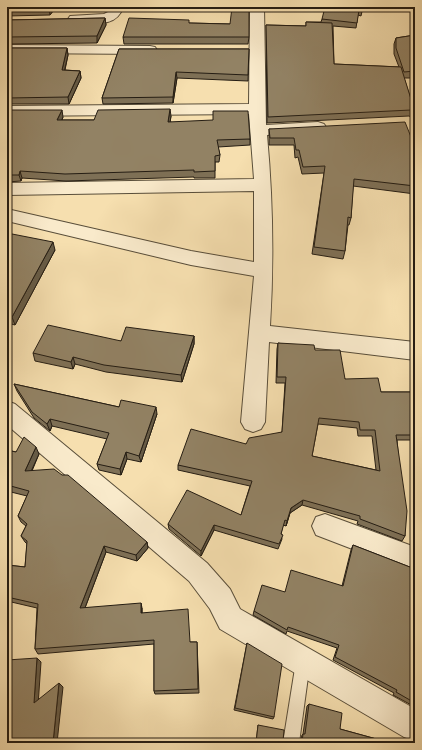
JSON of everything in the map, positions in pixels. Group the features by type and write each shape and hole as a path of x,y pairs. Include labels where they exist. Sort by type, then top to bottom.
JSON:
{"street":[{"path":"61,20 107,18 114,14 116,7"},
{"path":"253,422 261,333 264,271 263,185 258,109 257,7"},
{"path":"7,49 163,50"},
{"path":"241,50 257,50"},
{"path":"7,111 258,109"},
{"path":"259,130 330,126"},
{"path":"7,189 263,185"},
{"path":"7,215 191,258 264,271"},
{"path":"261,333 415,351"},
{"path":"7,411 198,572 220,599 230,618 415,726"},
{"path":"325,526 415,560"}],"lane":[{"path":"292,743 303,660"}],"building":[{"path":"7,7 50,7 7,10"},
{"path":"232,7 249,7 249,37 123,37 129,18 189,20 189,23 230,24"},
{"path":"325,7 363,7 362,10 359,10 357,23 322,19"},
{"path":"105,18 97,36 7,37 7,20"},
{"path":"306,22 332,23 334,64 401,67 415,112 411,110 268,117 266,25 306,26"},
{"path":"415,35 415,71 404,72 396,48 396,38"},
{"path":"7,48 67,48 62,70 80,71 68,97 7,98"},
{"path":"119,49 249,49 248,75 176,72 173,97 102,98"},
{"path":"170,109 168,122 213,120 213,111 248,111 250,139 217,140 220,155 215,156 215,171 194,172 194,170 65,174 20,171 19,175 7,175 7,110 62,110 57,120 94,120 98,110"},
{"path":"405,122 415,147 415,186 354,179 351,218 348,217 345,251 314,247 325,166 303,167 299,150 296,150 294,138 270,138 269,129"},
{"path":"7,233 53,242 12,317 7,316"},
{"path":"48,325 121,341 126,327 194,336 181,375 104,365 73,357 71,362 33,353"},
{"path":"278,343 314,345 315,350 340,350 345,379 378,378 381,392 415,392 415,435 396,435 407,511 405,536 360,519 360,516 303,500 291,508 287,521 285,520 281,534 283,535 279,544 214,525 201,551 168,524 187,490 241,515 252,481 178,465 191,429 246,444 249,438 282,432 286,377 277,377","holes":["319,418 359,422 360,430 375,430 380,471 312,456"]},
{"path":"14,384 119,407 121,400 156,407 139,456 126,452 120,469 97,464 109,433 50,419 47,424 32,412"},
{"path":"24,437 36,447 25,471 54,469 62,475 68,475 147,542 136,555 104,546 80,608 141,603 141,613 188,609 190,642 197,642 198,689 154,691 154,640 35,649 38,604 7,597 7,565 25,567 27,541 21,536 27,524 18,516 29,491 7,485 7,450 16,452"},
{"path":"353,545 415,569 415,703 396,692 397,690 335,657 339,645 288,627 287,630 254,611 262,585 285,592 291,570 343,586"},
{"path":"247,643 282,664 274,717 235,708"},
{"path":"37,658 34,703 59,683 53,743 7,743 7,660"},
{"path":"309,704 342,713 340,729 391,743 284,743 302,742 303,734 305,734"},
{"path":"258,725 284,730 284,743 256,743"}]}
